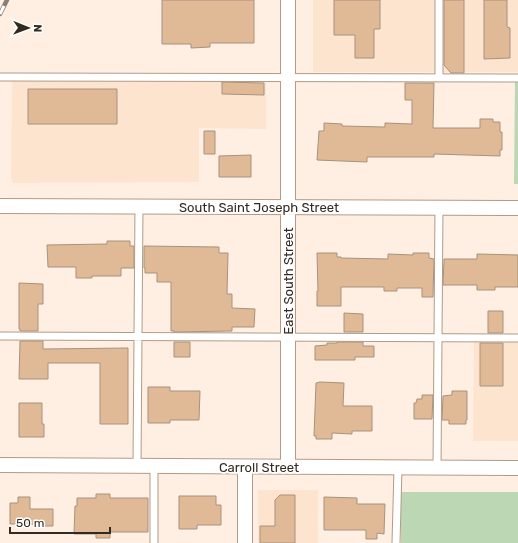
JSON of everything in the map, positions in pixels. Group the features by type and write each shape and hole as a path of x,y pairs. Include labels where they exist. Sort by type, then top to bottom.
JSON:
{"street":[{"name":"East South Street","path":"288,0 288,467"},
{"name":"South Saint Joseph Street","path":"0,206 518,208"},
{"name":"Carroll Street","path":"0,466 518,468"},
{"path":"245,467 245,543"}],"lane":[{"path":"439,0 439,78"},
{"path":"0,77 518,78"},
{"path":"138,466 139,206"},
{"path":"437,468 439,207"},
{"path":"0,336 518,338"},
{"path":"154,466 154,543"},
{"path":"396,543 398,468"}],"shaded area":[{"path":"313,0 518,0 518,72 313,72"},
{"path":"12,80 266,80 266,129 199,128 199,182 13,183 11,179"},
{"path":"474,342 518,342 518,441 473,441"},
{"path":"258,490 318,490 318,543 258,543"}],"green space":[{"path":"515,81 518,81 518,184 514,184"},
{"path":"401,492 518,492 518,543 401,543"}],"building":[{"path":"162,0 254,0 254,43 210,43 210,47 191,48 191,44 162,44"},
{"path":"334,0 380,0 380,29 374,29 374,58 355,58 355,35 334,35"},
{"path":"444,0 464,0 464,73 451,73 444,65"},
{"path":"484,0 507,0 507,27 510,28 510,58 484,59"},
{"path":"222,82 264,83 264,95 222,94"},
{"path":"405,83 434,83 433,128 480,128 480,119 493,119 493,122 500,122 500,132 502,132 502,150 500,150 500,156 434,154 434,157 367,157 367,162 317,160 319,131 324,131 324,123 342,124 342,126 385,127 385,123 412,124 412,100 405,100"},
{"path":"28,89 117,89 117,124 28,124"},
{"path":"204,131 215,131 215,154 204,154"},
{"path":"251,155 251,177 219,177 219,156"},
{"path":"107,241 130,241 130,246 134,246 134,268 121,268 121,276 92,276 92,278 76,278 76,267 48,267 47,245 107,244"},
{"path":"144,246 219,247 219,253 228,253 227,294 232,294 232,308 255,309 254,327 232,327 232,331 171,331 171,282 157,282 157,273 145,273"},
{"path":"317,253 337,253 337,257 341,258 388,259 388,254 413,255 413,253 429,253 429,258 434,259 433,297 422,297 422,288 397,288 397,291 384,291 384,287 341,287 341,306 317,306"},
{"path":"477,254 518,255 518,287 495,287 495,290 477,290 477,285 443,285 444,259 477,259"},
{"path":"19,283 43,284 43,304 38,304 38,331 20,331 19,329"},
{"path":"488,311 503,311 503,333 488,333"},
{"path":"344,313 363,314 363,332 344,332"},
{"path":"20,341 43,341 43,349 128,348 128,424 100,424 100,363 48,363 48,379 19,379"},
{"path":"174,342 190,342 190,357 174,357"},
{"path":"337,342 363,342 363,346 374,346 374,357 355,357 355,360 315,360 315,346"},
{"path":"480,343 503,343 503,386 480,386"},
{"path":"316,383 344,383 343,406 372,406 372,431 352,431 352,434 332,433 332,439 316,439 316,436 314,436"},
{"path":"148,387 170,387 170,391 200,391 199,420 170,420 170,423 148,423"},
{"path":"452,391 467,391 466,424 449,424 449,420 442,420 443,396 452,395"},
{"path":"422,395 433,395 432,419 414,419 414,403 416,403 417,399 422,399"},
{"path":"19,403 42,403 42,424 44,424 44,437 19,437"},
{"path":"96,494 110,494 110,498 148,498 148,532 110,532 110,538 96,538 96,534 74,534 75,506 77,506 77,498 96,498"},
{"path":"280,495 295,495 295,543 260,543 260,526 275,526 275,500"},
{"path":"179,496 216,496 216,505 221,505 221,525 197,525 197,529 179,529"},
{"path":"18,497 30,497 30,509 53,509 53,526 10,524 10,503 18,503"},
{"path":"324,497 357,498 357,504 385,504 384,534 377,533 377,539 366,539 366,530 324,530"}],"railway":[{"path":"0,14 7,0"}]}
